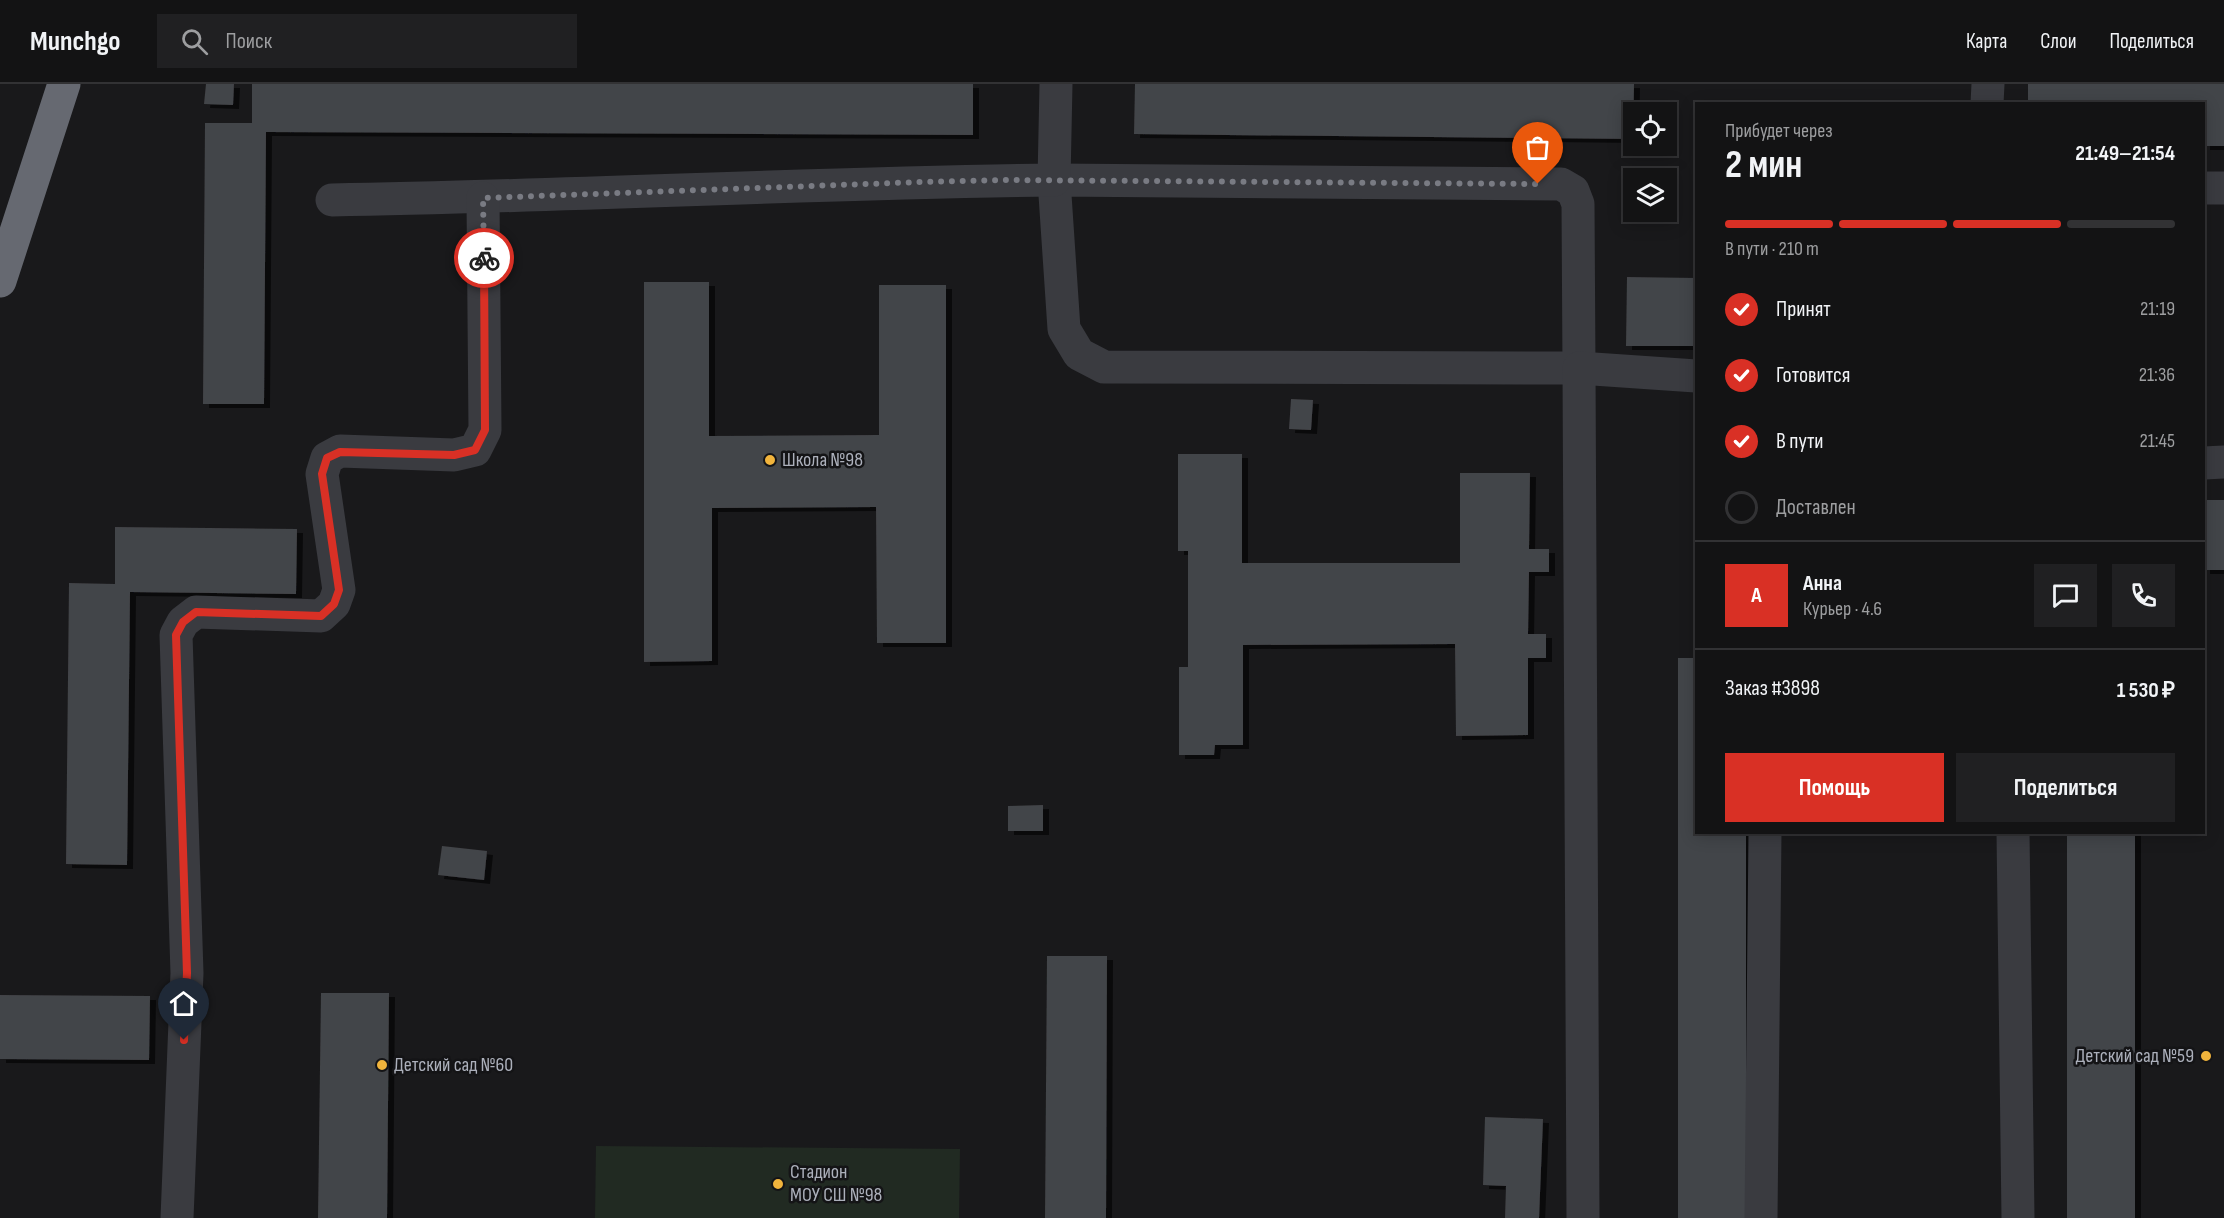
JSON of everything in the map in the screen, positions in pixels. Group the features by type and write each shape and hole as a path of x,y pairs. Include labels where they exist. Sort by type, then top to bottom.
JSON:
{"highway":[{"path":"0,281 64,84"}],"street":[{"path":"1056,84 1054,180 1064,329 1079,354 1104,367 1579,369 1695,376"},
{"path":"1987,102 1988,84"},
{"path":"332,200 483,198 921,182 1054,180 1560,184 1573,191 1578,204 1583,1218"},
{"path":"2205,188 2224,188"},
{"path":"177,1218 187,973 176,635 183,622 196,612 321,616 334,604 339,590 322,474 327,458 340,452 454,455 475,450 485,430 483,198"},
{"path":"2205,463 2224,462"},
{"path":"1761,1218 1765,834"},
{"path":"2013,834 2018,1218"}],"shaded area":[{"name":"Стадион МОУ СШ №98","path":"596,1146 960,1149 959,1218 595,1218"}],"building":[{"path":"206,84 234,84 233,105 204,104"},
{"path":"252,84 973,84 973,135 266,132 264,404 203,404 205,123 252,123"},
{"path":"1135,84 1634,84 1634,102 1623,102 1623,139 1134,134"},
{"path":"2028,84 2224,84 2224,146 2205,146 2205,102 2028,102"},
{"path":"1627,277 1695,278 1695,346 1626,346"},
{"path":"644,282 709,282 709,436 879,435 879,285 946,285 946,643 877,643 876,507 712,508 712,661 644,662"},
{"path":"1291,399 1313,400 1311,430 1289,429"},
{"path":"1178,454 1242,454 1242,563 1460,563 1460,473 1530,473 1529,549 1549,549 1549,572 1529,572 1528,634 1546,634 1546,658 1528,658 1528,735 1456,736 1455,644 1243,645 1243,745 1215,745 1214,755 1179,755 1179,667 1188,667 1188,551 1178,551"},
{"path":"2205,500 2224,500 2224,570 2205,570"},
{"path":"115,527 297,529 296,594 130,592 127,865 66,864 69,583 115,584"},
{"path":"1678,658 1695,658 1695,834 1746,834 1746,1218 1678,1218"},
{"path":"1043,805 1043,831 1008,831 1008,806"},
{"path":"2067,834 2135,834 2135,1218 2067,1218"},
{"path":"442,846 487,851 484,880 438,875"},
{"path":"1047,956 1107,956 1106,1218 1045,1218"},
{"path":"321,993 389,993 387,1218 318,1218"},
{"path":"0,995 150,996 149,1060 0,1059"},
{"path":"1485,1117 1543,1119 1539,1218 1505,1218 1506,1186 1483,1185"}],"way so far":[{"path":"484,258 483,198 1009,180 1538,184"}],"place":[{"name":"Школа №98","path":"770,460"},
{"name":"Детский сад №59","path":"2206,1056"},
{"name":"Детский сад №60","path":"382,1065"},
{"name":"Стадион МОУ СШ №98","path":"778,1184"}],"route":[{"path":"184,1040 187,973 176,635 183,622 196,612 321,616 334,604 339,590 322,474 327,458 340,452 454,455 475,450 485,430 484,258"}]}
